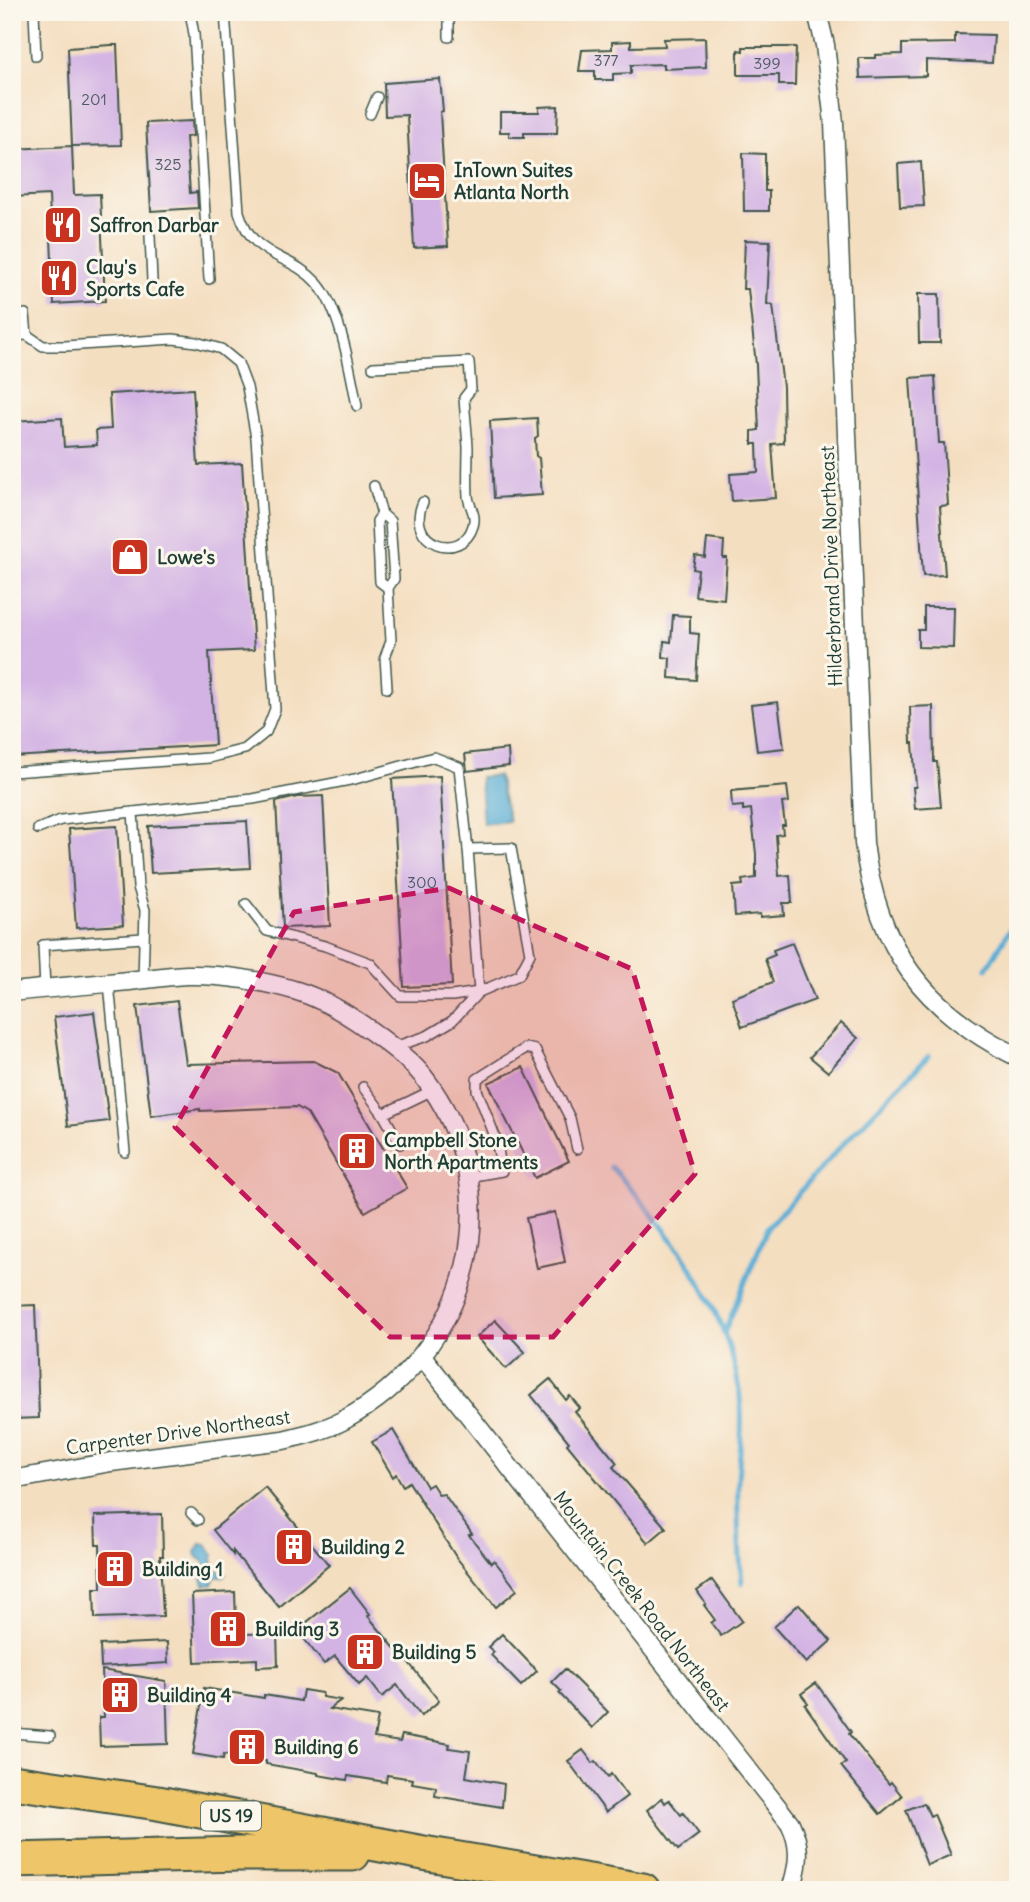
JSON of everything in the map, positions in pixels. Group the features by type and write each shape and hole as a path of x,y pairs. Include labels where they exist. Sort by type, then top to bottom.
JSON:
{"highway":[{"name":"US 19","path":"12,1782 158,1803 429,1854 643,1890"},
{"path":"12,1860 240,1854 429,1854"}],"street":[{"name":"Hilderbrand Drive Northeast","path":"817,12 825,45 834,123 864,843 868,873 875,901 889,936 908,969 932,998 960,1023 995,1046 1018,1057"},
{"name":"Carpenter Drive Northeast","path":"12,992 189,975 244,979 298,991 327,1004 356,1020 392,1047 421,1074 433,1090 460,1145 471,1202 468,1256 452,1307 422,1356 370,1405 342,1421 284,1440 111,1462 12,1480"},
{"name":"Mountain Creek Road Northeast","path":"422,1356 790,1822 797,1837 799,1852 793,1883"}],"lane":[{"path":"34,12 36,56"},
{"path":"190,12 194,34 209,279"},
{"path":"225,12 239,212 243,225 264,249 307,273 326,295 346,354 357,406"},
{"path":"449,12 449,37"},
{"path":"370,114 377,97"},
{"path":"149,236 152,280"},
{"path":"25,314 27,335"},
{"path":"12,336 27,335 43,346 173,339 221,349 238,363 247,387 256,438 275,709 266,732 245,749 209,758 12,772"},
{"path":"373,366 469,362 471,389 464,398 468,444 468,500 475,517 469,536 453,546 434,544 420,530 419,511 423,502"},
{"path":"374,486 382,514 390,521 394,579 388,588 391,641 385,657 387,688"},
{"path":"38,829 61,820 253,799 355,779 434,757 460,767 479,992 452,1021 427,1036 392,1047"},
{"path":"133,812 138,887 145,910 143,979"},
{"path":"246,904 267,930 325,946 370,963 400,996 452,996 479,992 519,975 530,954 511,848 468,849"},
{"path":"45,989 43,945 144,937"},
{"path":"109,983 125,1152"},
{"path":"468,1177 502,1171 496,1139 477,1090 477,1079 526,1048 535,1050 570,1118 577,1149"},
{"path":"363,1087 400,1144"},
{"path":"383,1114 433,1090"},
{"path":"12,1733 50,1736"}],"highlighted area":[{"path":"449,888 632,969 695,1174 553,1337 390,1337 175,1127 294,912"}],"water":[{"path":"498,776 509,821 483,824 480,777"},
{"path":"201,1544 207,1544 214,1555 212,1560 215,1569 226,1574 223,1577 215,1577 212,1585 204,1585 201,1575 206,1570 206,1565 196,1551"}],"building":[{"path":"955,34 994,35 992,63 926,60 926,76 860,78 859,58 902,54 902,44 955,43"},
{"path":"705,38 706,67 664,69 664,64 631,65 631,73 613,74 613,80 595,80 595,71 579,71 582,50 612,49 612,42 631,41 631,47 665,46 664,39"},
{"path":"117,45 121,145 72,146 68,48"},
{"path":"743,47 796,47 795,85 779,85 779,75 738,75 738,50 743,51"},
{"name":"InTown Suites Atlanta North","path":"440,79 448,246 414,248 407,115 385,116 384,83"},
{"path":"558,106 557,133 524,133 524,137 509,137 509,132 500,132 500,112 539,112 539,107"},
{"path":"192,121 193,136 186,137 190,193 197,192 198,208 151,211 146,123"},
{"path":"72,146 74,195 100,194 105,301 54,304 49,195 12,197 12,149"},
{"path":"743,153 765,154 765,191 769,191 769,211 744,211"},
{"path":"921,162 924,206 900,207 898,164"},
{"path":"745,240 770,241 767,305 773,305 783,387 784,443 772,444 776,498 732,501 730,474 758,472 757,444 752,444 752,431 759,430 756,365 748,289 743,289"},
{"path":"918,294 939,294 940,343 919,343"},
{"path":"935,376 939,443 944,443 948,505 940,506 945,575 923,576 910,378"},
{"name":"Lowe's","path":"193,389 198,465 242,463 254,650 209,652 215,745 12,757 12,421 62,418 64,447 97,445 96,430 111,429 109,394"},
{"path":"537,418 536,456 539,458 542,495 494,498 490,421"},
{"path":"707,539 724,541 723,558 727,558 724,599 695,596 698,570 693,569 695,555 705,557"},
{"path":"924,607 954,607 953,648 918,647 918,630 924,630"},
{"path":"673,615 690,616 690,633 699,634 696,680 669,678 670,658 663,657 664,641 671,642"},
{"path":"778,702 784,748 757,751 751,705"},
{"path":"933,706 934,762 937,762 941,807 915,809 910,707"},
{"path":"508,749 509,766 467,771 465,754"},
{"path":"440,776 452,985 404,987 392,779"},
{"path":"787,786 789,802 782,803 785,825 782,825 783,834 776,835 779,876 790,875 792,903 783,903 784,915 735,916 733,886 743,885 742,880 756,878 756,854 751,809 743,810 743,806 732,807 731,791"},
{"path":"323,796 330,926 283,928 276,802 297,797"},
{"path":"247,821 250,868 151,873 148,826"},
{"path":"117,826 123,925 76,928 69,829"},
{"path":"792,943 815,1000 742,1027 732,998 773,982 765,959 775,955 773,950"},
{"name":"Campbell Stone North Apartments","path":"177,1001 186,1064 314,1061 338,1073 407,1188 365,1212 307,1113 297,1107 200,1109 151,1116 137,1006"},
{"path":"94,1012 109,1121 68,1126 54,1017"},
{"path":"841,1023 858,1038 828,1072 810,1057"},
{"path":"523,1067 569,1161 535,1178 488,1083"},
{"path":"555,1212 565,1262 537,1268 526,1218"},
{"path":"35,1305 39,1418 12,1419 12,1306"},
{"path":"495,1320 525,1352 506,1369 477,1337"},
{"path":"550,1379 566,1400 570,1396 580,1408 575,1412 617,1463 613,1467 666,1528 648,1543 567,1444 569,1442 531,1395"},
{"path":"393,1430 427,1487 432,1484 439,1495 444,1494 472,1534 469,1535 491,1563 494,1560 517,1590 496,1607 456,1557 409,1482 403,1486 396,1474 393,1477 372,1442"},
{"name":"Building 2","path":"265,1487 329,1565 279,1607 213,1530"},
{"name":"Building 1","path":"162,1514 163,1556 160,1556 163,1616 95,1618 94,1588 101,1588 100,1545 96,1545 95,1516"},
{"path":"712,1580 742,1621 721,1636 711,1623 715,1620 697,1591"},
{"name":"Building 5","path":"350,1588 370,1614 368,1616 439,1701 421,1716 397,1685 382,1697 367,1678 359,1685 335,1656 324,1664 297,1630"},
{"name":"Building 3","path":"235,1592 236,1623 244,1623 244,1634 277,1633 278,1666 257,1667 257,1659 195,1662 192,1594"},
{"path":"799,1604 831,1641 806,1663 774,1627"},
{"path":"502,1634 537,1671 521,1686 491,1655 494,1652 488,1647"},
{"path":"167,1642 168,1663 101,1667 100,1645"},
{"path":"565,1669 608,1712 592,1728 552,1682"},
{"name":"Building 4","path":"102,1670 166,1681 168,1744 100,1746 99,1717 104,1717"},
{"path":"816,1683 851,1732 849,1734 902,1796 880,1814 841,1766 846,1763 805,1705 808,1703 801,1694"},
{"name":"Building 6","path":"204,1688 301,1701 303,1690 322,1693 322,1697 341,1700 329,1709 378,1717 374,1738 400,1742 402,1735 450,1744 449,1748 470,1751 466,1777 504,1784 502,1807 435,1796 436,1787 412,1783 413,1779 387,1775 386,1782 348,1776 347,1780 266,1764 266,1761 224,1754 223,1759 193,1754"},
{"path":"583,1750 608,1777 611,1774 627,1796 606,1812 568,1761"},
{"path":"662,1798 665,1803 669,1800 681,1815 683,1813 699,1834 678,1850 647,1810"},
{"path":"924,1803 930,1816 934,1814 951,1855 927,1865 906,1810"}],"waterway":[{"path":"987,968 1018,916"},
{"path":"724,1333 768,1227 843,1144 929,1056"},
{"path":"611,1167 678,1247 697,1277 726,1340 736,1373 741,1407 738,1507 742,1583"}],"place":[{"name":"InTown Suites Atlanta North","path":"427,181"},
{"name":"Saffron Darbar","path":"63,225"},
{"name":"Clay's Sports Cafe","path":"59,278"},
{"name":"Lowe's","path":"130,557"},
{"name":"Campbell Stone North Apartments","path":"357,1151"},
{"name":"Building 2","path":"294,1547"},
{"name":"Building 1","path":"115,1569"},
{"name":"Building 3","path":"228,1629"},
{"name":"Building 5","path":"365,1652"},
{"name":"Building 4","path":"120,1695"},
{"name":"Building 6","path":"247,1747"}]}
